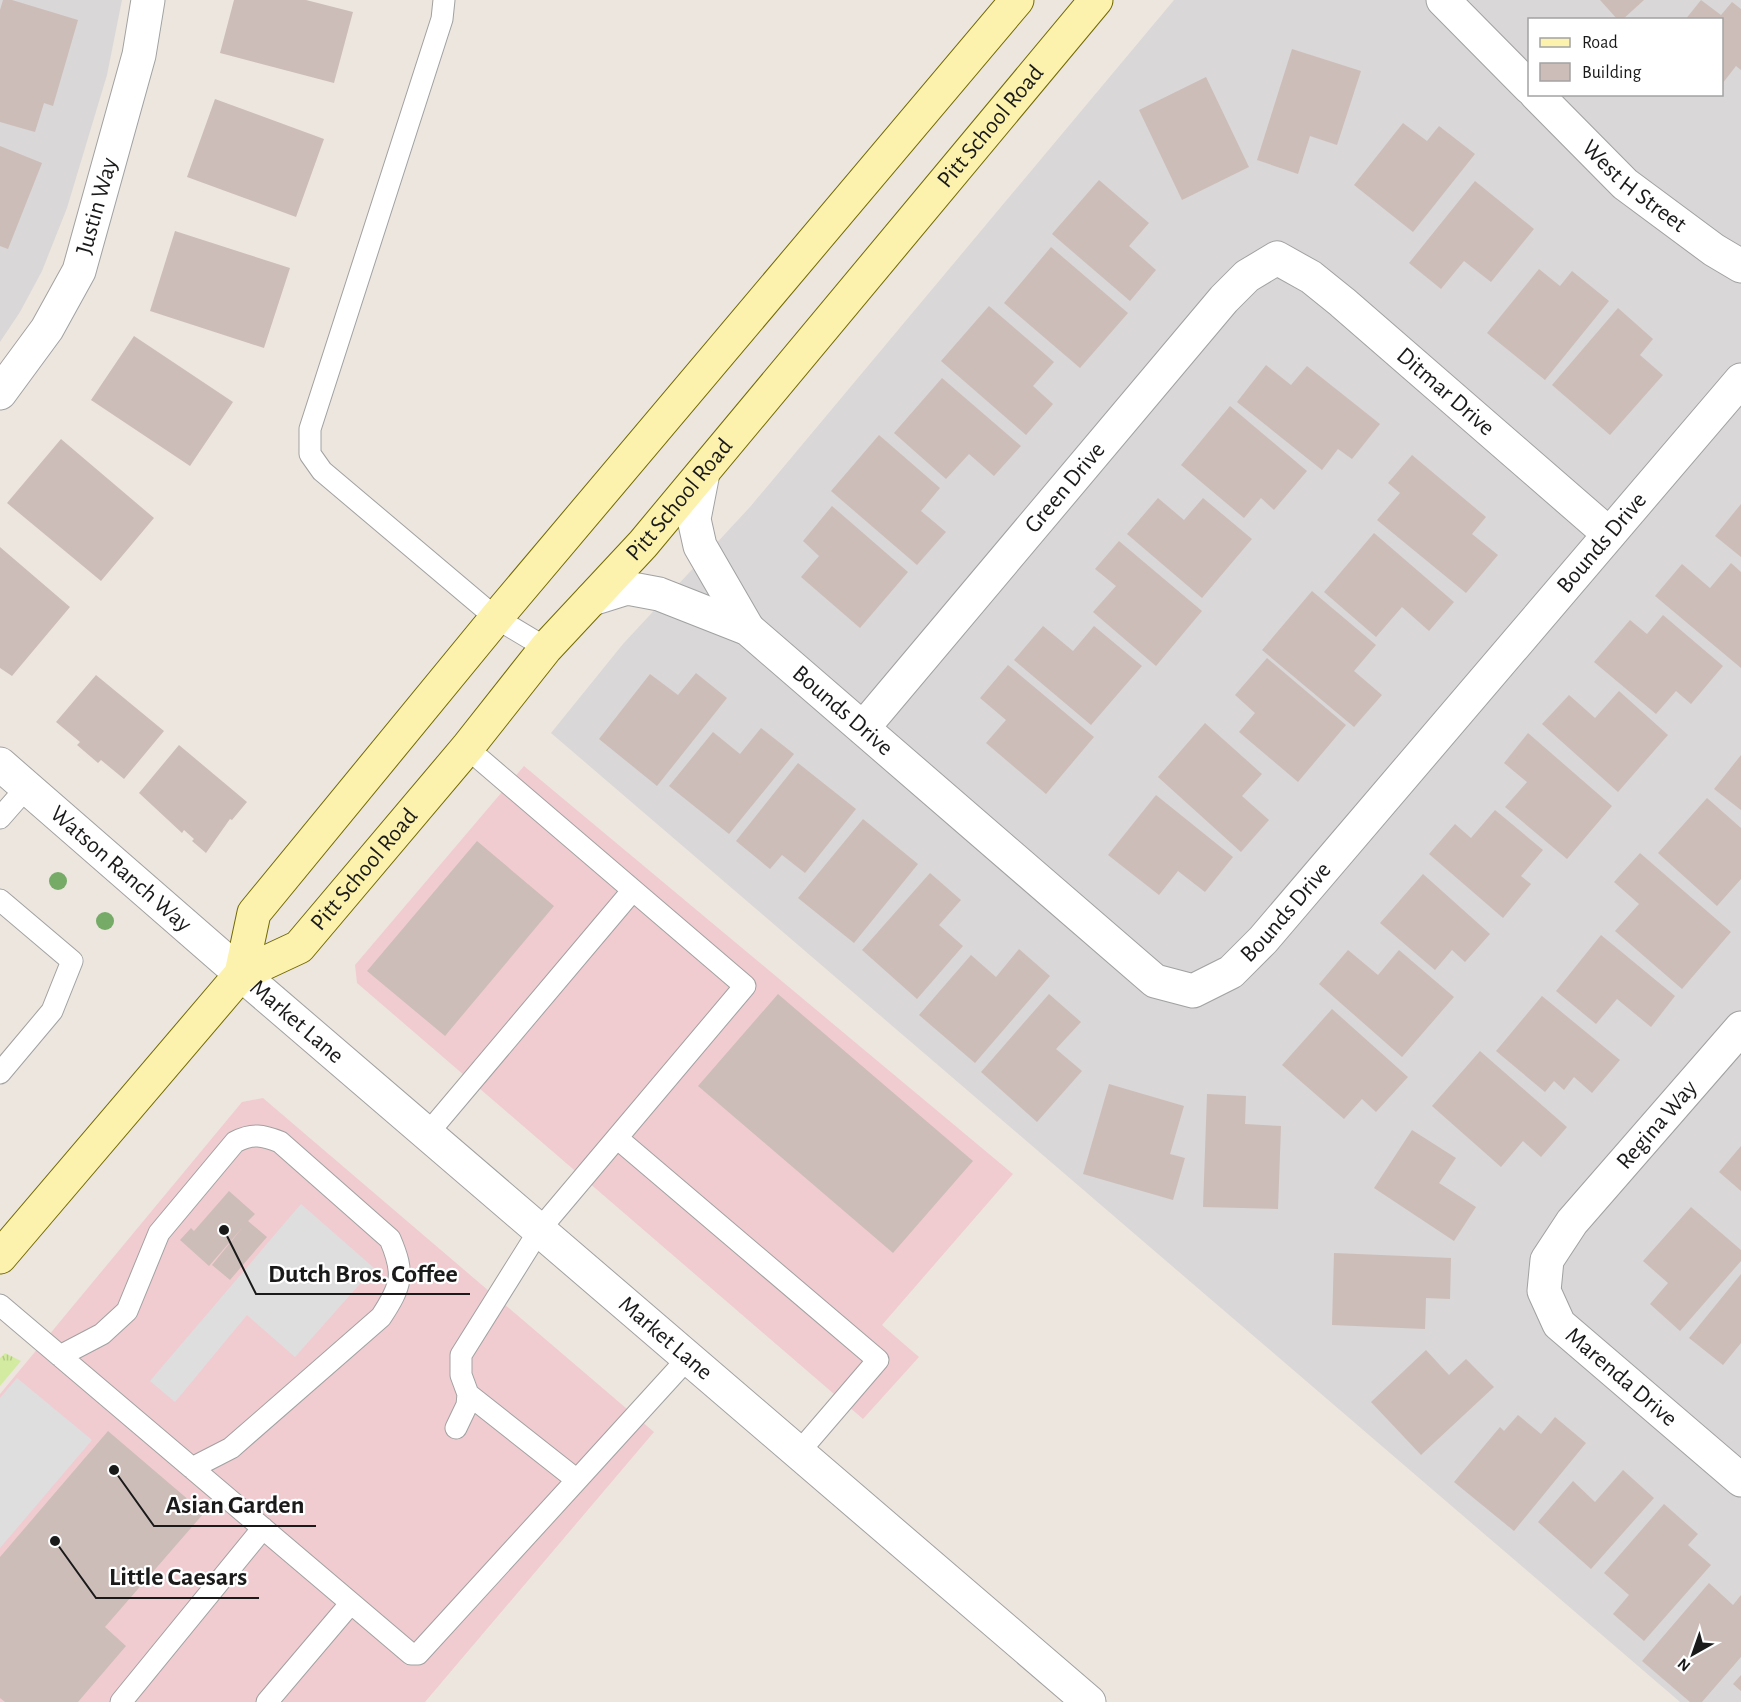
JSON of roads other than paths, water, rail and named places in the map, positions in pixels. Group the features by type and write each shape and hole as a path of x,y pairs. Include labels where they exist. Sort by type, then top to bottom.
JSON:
{"main road":[{"name":"Pitt School Road","path":"241,974 254,913 496,618 1017,0"},
{"name":"Pitt School Road","path":"0,1257 241,974 298,947 467,748 546,648 643,544 703,473 1096,0"}],"street":[{"name":"Justin Way","path":"0,393 47,329 79,271 139,55 148,0"},
{"path":"1443,0 1528,86"},
{"name":"West H Street","path":"1538,96 1625,184 1714,250 1741,266"},
{"name":"Ditmar Drive","path":"1277,258 1311,277 1342,302 1609,534"},
{"name":"Green Drive","path":"863,728 1224,299 1247,276 1277,258"},
{"name":"Bounds Drive","path":"703,473 694,519 700,546 748,629 1155,981 1193,991 1231,972 1263,940 1741,380"},
{"name":"Bounds Drive","path":"592,599 627,588 659,594 748,629"},
{"name":"Watson Ranch Way","path":"0,764 28,786 241,974"},
{"name":"Market Lane","path":"241,974 1089,1702"},
{"name":"Regina Way","path":"1572,1222 1741,1028"},
{"name":"Marenda Drive","path":"1572,1222 1547,1260 1545,1291 1559,1324 1741,1480"}],"lane":[{"path":"444,0 442,19 310,429 310,454 322,471 496,618 546,648"},
{"path":"456,1428 467,1405 468,1394 461,1375 461,1355 540,1229 745,986 467,748"},
{"path":"0,818 28,786"},
{"path":"428,1133 633,890"},
{"path":"0,900 72,961 52,1011 0,1072"},
{"path":"60,1356 102,1334 127,1311 159,1233 235,1142 248,1136 262,1135 280,1142 390,1239 399,1260 398,1290 381,1317 231,1448 192,1468"},
{"path":"617,1138 878,1360 799,1452"},
{"path":"0,1305 411,1654 418,1654 689,1357"},
{"path":"468,1394 576,1480"},
{"path":"121,1702 263,1528"},
{"path":"267,1702 351,1603"}],"place":[{"name":"Dutch Bros. Coffee","path":"224,1230"},
{"name":"Asian Garden","path":"114,1470"},
{"name":"Little Caesars","path":"55,1541"}]}
